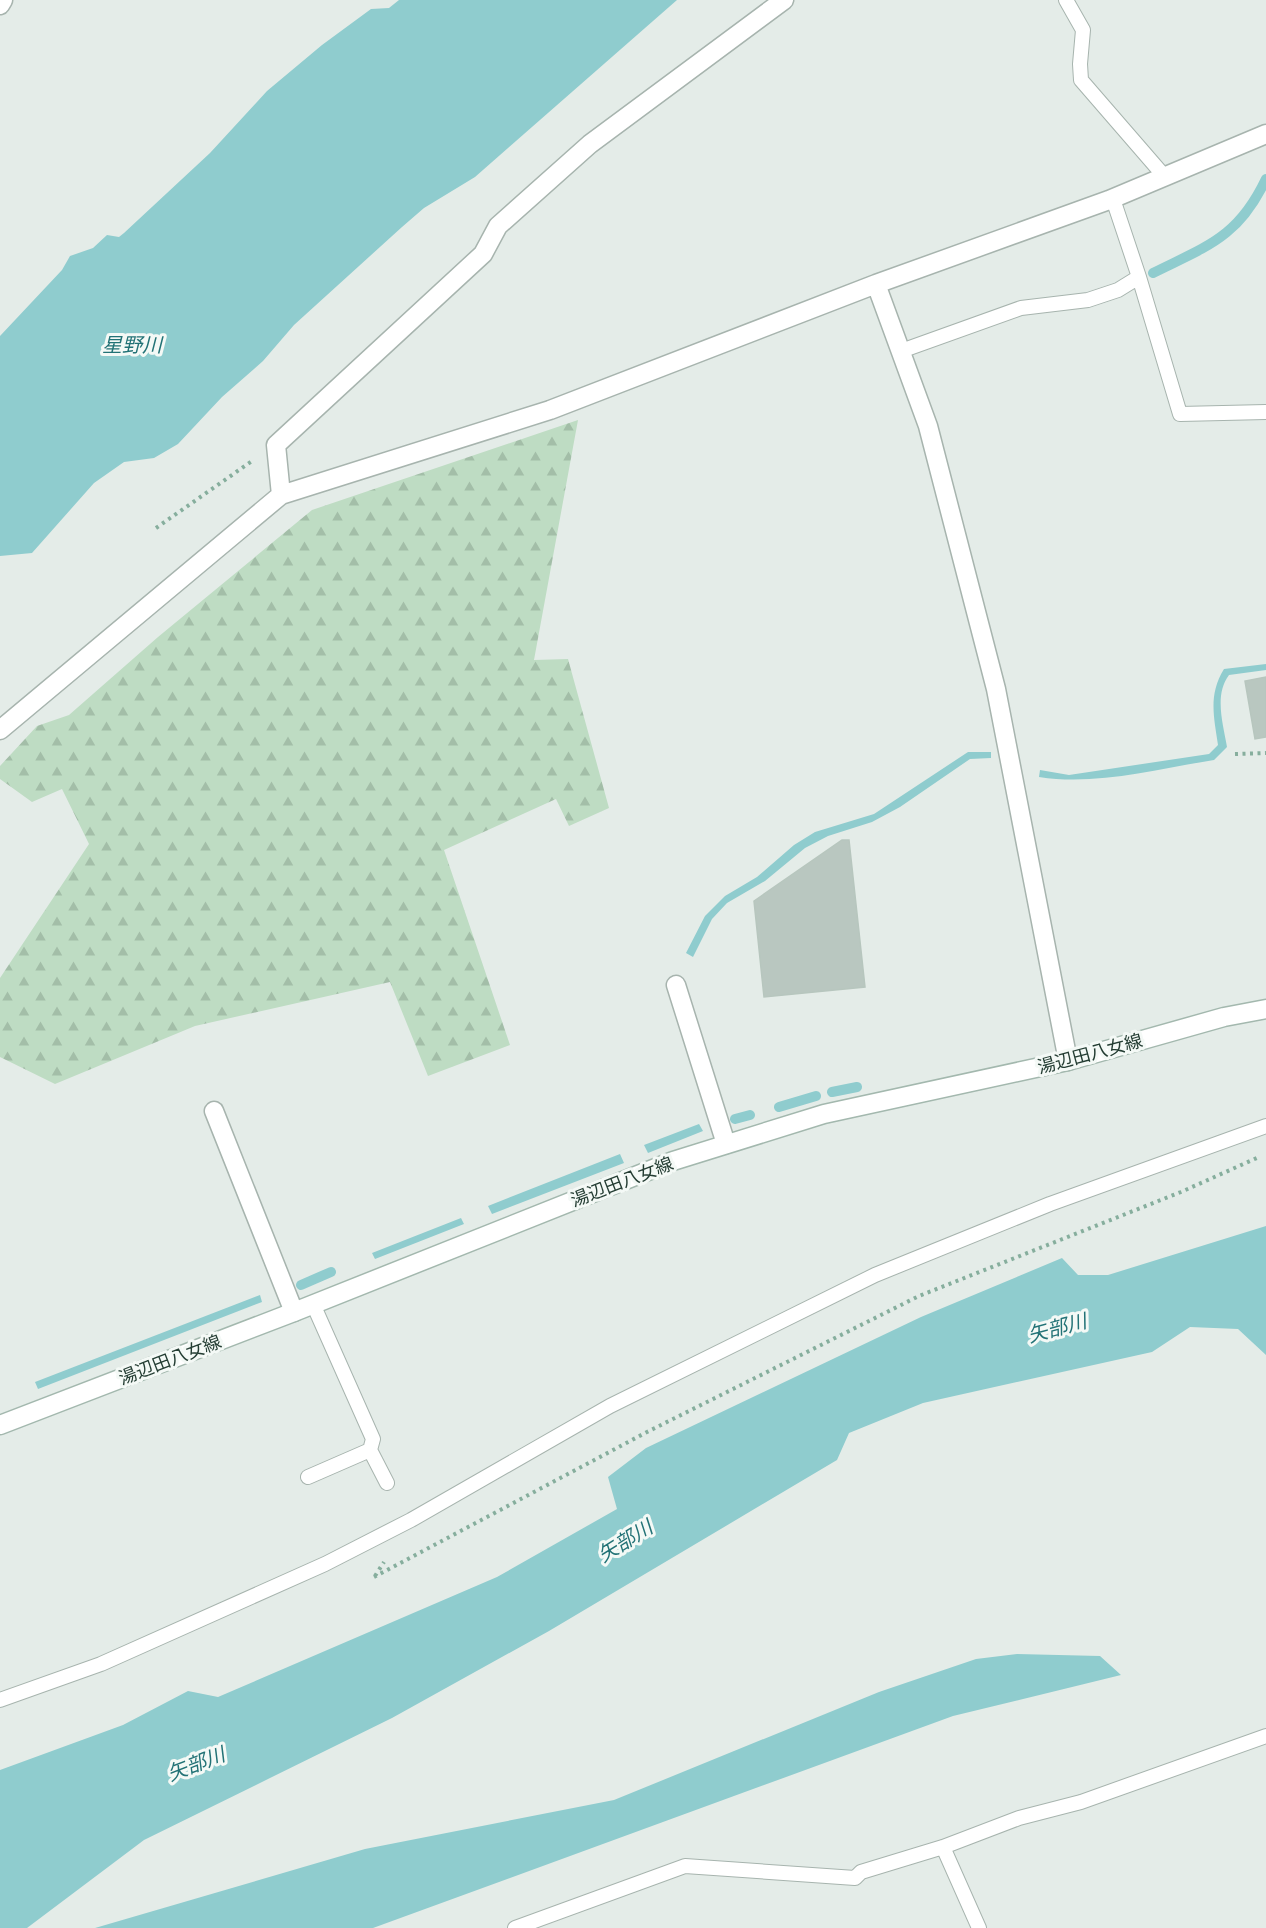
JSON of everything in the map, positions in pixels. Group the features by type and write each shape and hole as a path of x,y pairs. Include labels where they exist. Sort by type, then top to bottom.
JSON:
{"street":[{"path":"0,5 3,0"},
{"path":"281,495 276,445 483,254 498,226 590,144 784,0"},
{"path":"0,730 281,495 550,410 876,284 1113,199 1266,134"},
{"path":"876,284 928,426 996,689 1068,1061"},
{"path":"676,985 726,1144"},
{"name":"湯辺田八女線","path":"0,1425 294,1312 673,1161 824,1114 1068,1061 1224,1017 1266,1009"},
{"path":"214,1111 294,1312"}],"lane":[{"path":"1066,0 1083,30 1081,80 1165,177"},
{"path":"1113,199 1180,414 1266,412"},
{"path":"901,351 1021,308 1089,300 1118,290 1139,277"},
{"path":"0,1701 101,1664 325,1564 411,1520 610,1406 875,1275 1050,1204 1266,1126"},
{"path":"313,1304 373,1439 370,1450 387,1483"},
{"path":"309,1477 370,1450"},
{"path":"515,1928 685,1866 855,1878 861,1872 943,1847 1018,1818 1082,1802 1266,1736"},
{"path":"943,1847 979,1928"}],"path":[{"path":"156,528 276,445"},
{"path":"1235,754 1266,753"},
{"path":"374,1577 647,1431 920,1296 1181,1192 1266,1154"}],"green space":[{"path":"578,420 534,660 568,659 609,808 569,826 556,799 444,850 510,1045 428,1076 390,982 195,1026 55,1084 0,1057 0,978 89,844 62,789 32,802 0,779 0,766 37,726 69,715 158,637 312,510"}],"water":[{"name":"星野川","path":"399,0 677,0 475,177 424,208 402,227 294,325 263,361 222,397 178,444 154,458 124,462 94,483 32,553 0,556 0,336 62,270 70,256 93,248 107,235 119,237 210,153 267,91 322,45 371,9 389,8"},
{"path":"1266,664 1266,670 1229,675 1224,683 1221,710 1227,747 1214,760 1104,778 1039,777 1040,770 1069,775 1209,754 1218,745 1214,697 1224,669"},
{"path":"968,752 991,752 991,758 970,759 900,807 872,822 828,836 805,848 765,881 727,903 712,919 693,957 686,953 705,916 725,896 757,877 794,845 815,832 874,814"},
{"path":"699,1124 703,1131 648,1153 644,1145"},
{"path":"620,1154 624,1163 492,1214 488,1206"},
{"path":"461,1218 464,1224 375,1259 372,1253"},
{"name":"矢部川","path":"1266,1226 1266,1355 1238,1329 1190,1327 1152,1352 923,1403 849,1433 837,1460 549,1631 392,1718 144,1840 27,1928 0,1928 0,1770 123,1725 188,1691 218,1697 497,1577 617,1509 608,1477 646,1448 921,1317 1062,1258 1078,1275 1108,1275"},
{"path":"260,1295 262,1302 38,1389 35,1382"},
{"path":"1017,1654 1100,1656 1121,1675 953,1716 373,1928 95,1928 365,1849 614,1800 879,1692 976,1659"}],"building":[{"path":"1266,677 1266,737 1255,739 1245,681"},
{"path":"842,840 849,840 865,987 764,997 754,901"}],"waterway":[{"path":"1153,273 1205,247 1232,228 1244,215 1266,179"},
{"path":"832,1092 857,1087"},
{"path":"779,1107 816,1096"},
{"path":"735,1119 750,1115"},
{"path":"301,1285 331,1272"}]}
